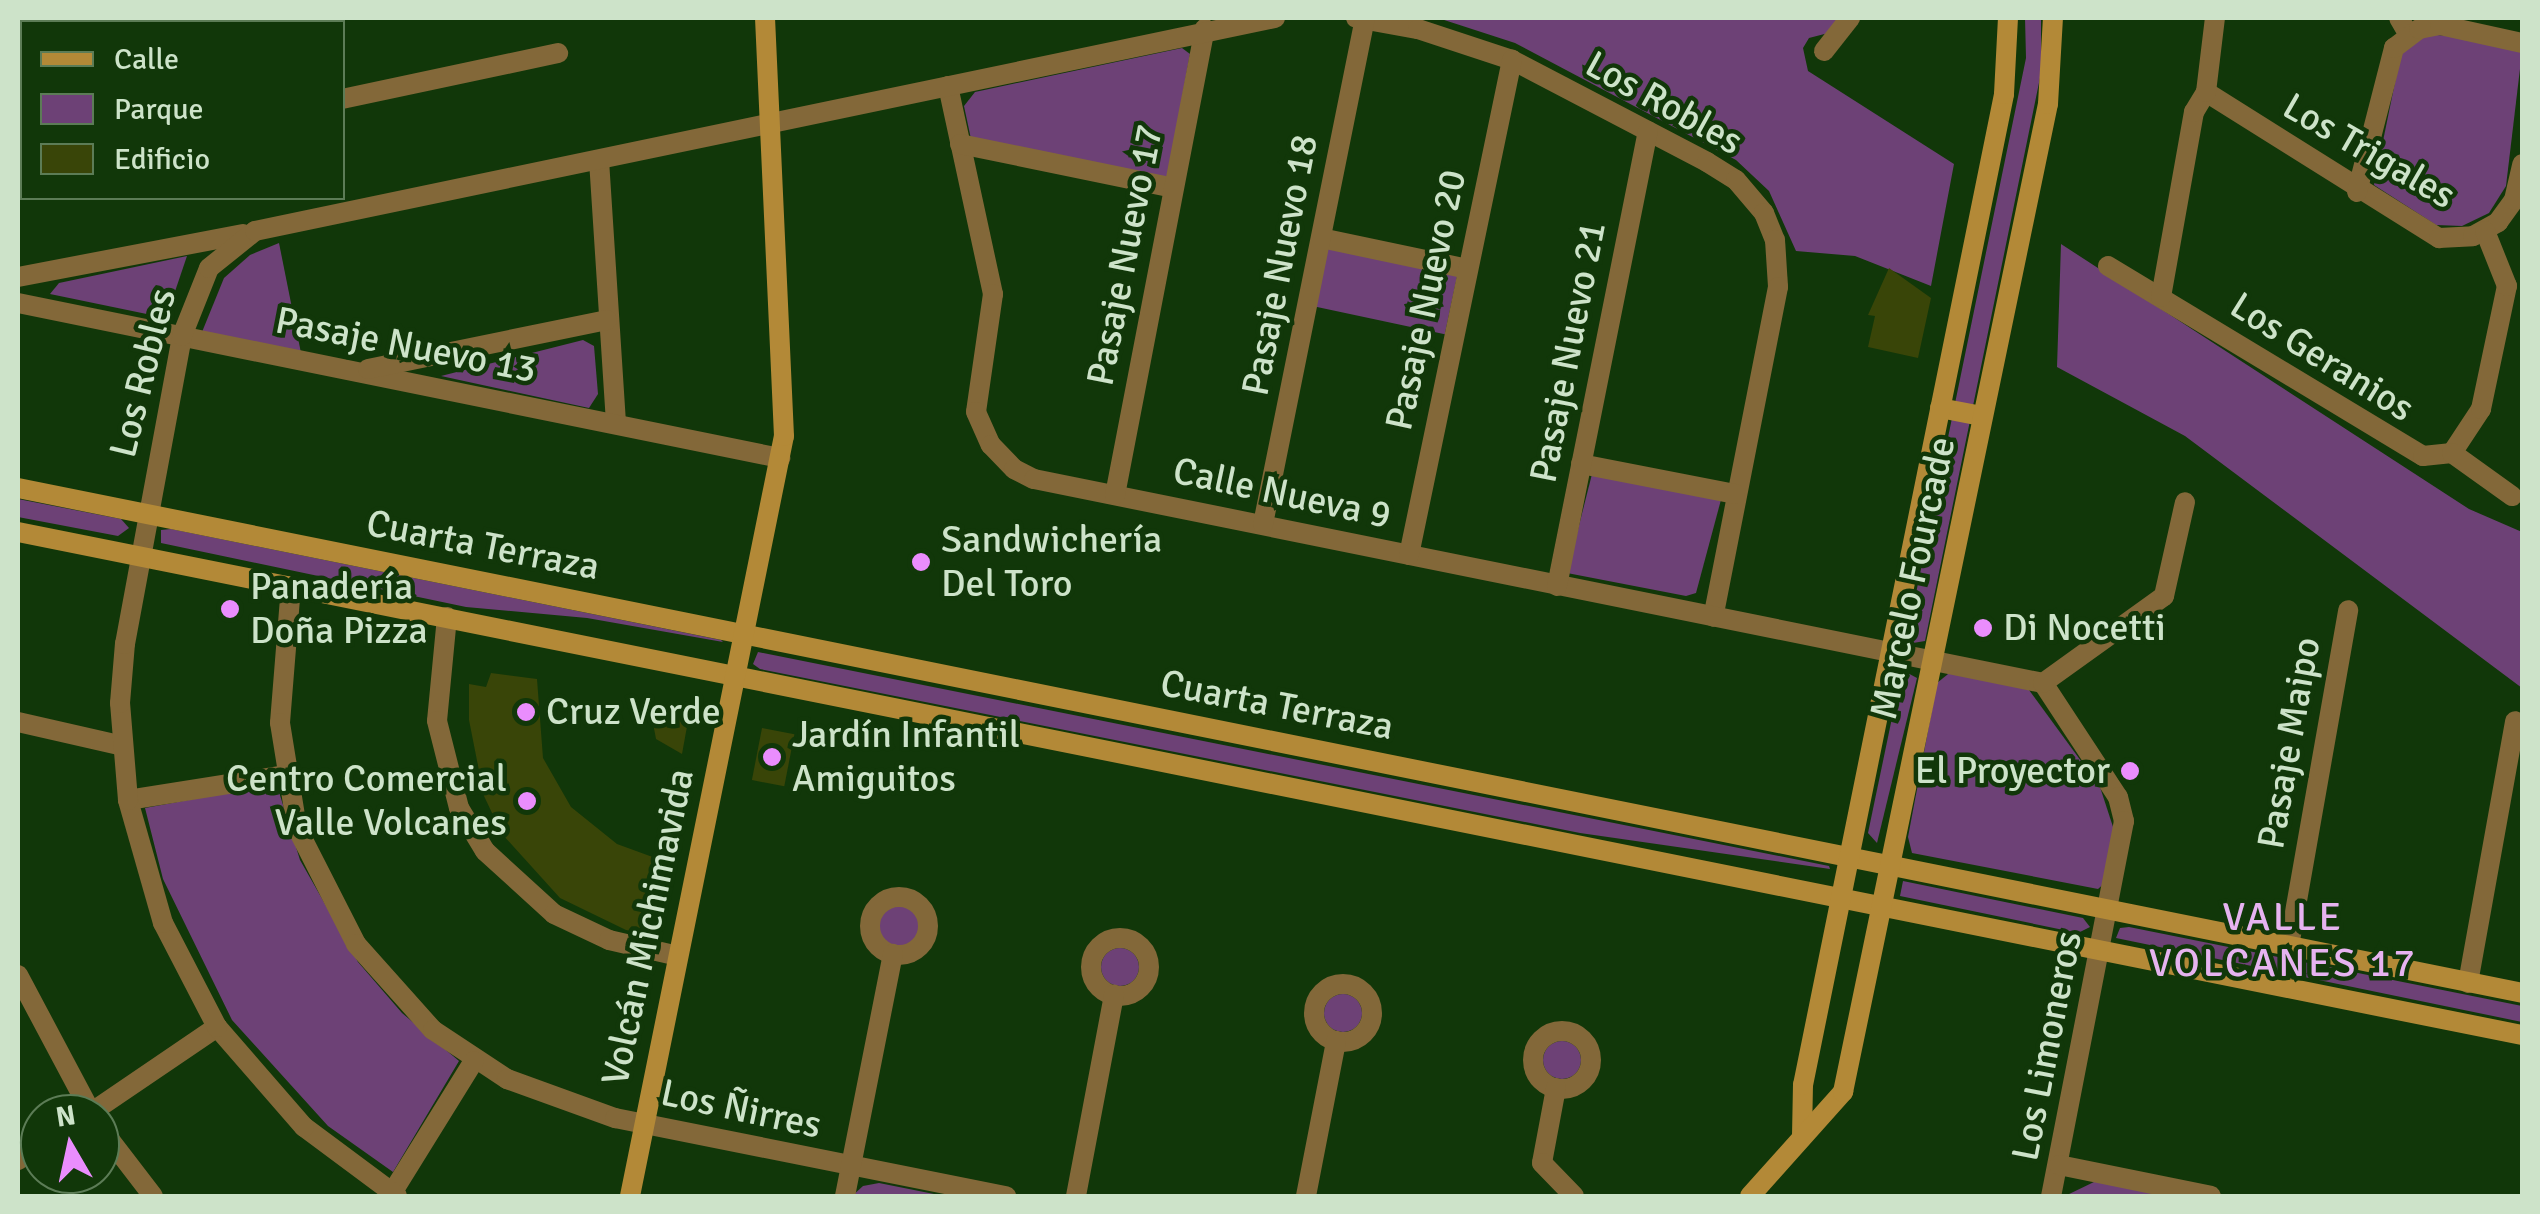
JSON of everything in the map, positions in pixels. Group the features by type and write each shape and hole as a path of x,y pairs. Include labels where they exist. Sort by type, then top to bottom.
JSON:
{"main road":[{"name":"Volcán Michimavida","path":"630,1196 780,458 786,387 768,124 765,18"},
{"name":"Marcelo Fourcade","path":"1802,1136 1803,1084 2004,94 2008,18"},
{"name":"Marcelo Fourcade","path":"1750,1196 1843,1092 2048,104 2053,18"},
{"path":"1940,408 1982,416"},
{"name":"Cuarta Terraza","path":"18,488 2522,994"},
{"name":"Cuarta Terraza","path":"18,532 2522,1035"}],"street":[{"name":"Los Robles","path":"395,1195 304,1127 217,1027 163,922 128,800 123,746 125,644 182,336 209,268 255,232 1204,29 1275,18"},
{"name":"Los Robles","path":"1356,18 1512,60 1736,180 1756,201 1775,240 1778,288 1713,616"},
{"name":"Pasaje Nuevo 18","path":"1263,524 1365,18"},
{"path":"1824,51 1850,18"},
{"path":"2161,297 2194,112 2206,92 2215,18"},
{"path":"2357,192 2388,61 2404,26 2440,25 2522,43"},
{"name":"Pasaje Nuevo 17","path":"1115,495 1204,29"},
{"path":"345,98 558,53"},
{"name":"Pasaje Nuevo 20","path":"1409,555 1512,60"},
{"name":"Calle Nueva 9","path":"948,86 993,294 976,396 984,433 1000,459 1034,479 2042,683"},
{"name":"Los Trigales","path":"2206,92 2428,235 2458,238 2485,232 2514,200 2522,164"},
{"name":"Pasaje Nuevo 21","path":"1558,586 1648,131"},
{"path":"960,144 1174,188"},
{"path":"599,160 616,423"},
{"path":"18,277 255,232"},
{"path":"2485,232 2506,294 2480,409 2452,453 2512,496"},
{"path":"1321,238 1468,269"},
{"name":"Los Geranios","path":"2108,266 2406,452 2452,453"},
{"name":"Pasaje Nuevo 13","path":"18,303 780,458"},
{"path":"356,371 607,320"},
{"path":"1582,464 1735,494"},
{"path":"2042,683 2164,596 2185,502"},
{"name":"Los Ñirres","path":"291,586 280,700 285,775 308,857 356,944 418,1016 474,1061 539,1092 644,1124 1006,1196"},
{"name":"Pasaje Maipo","path":"2289,946 2348,610"},
{"path":"446,617 436,721 458,808 484,851 554,914 609,940 678,956"},
{"name":"Los Limoneros","path":"2042,683 2123,813 2110,910 2051,1196"},
{"path":"2468,982 2516,721"},
{"path":"18,722 123,746"},
{"path":"128,800 285,775"},
{"path":"844,1196 892,954"},
{"path":"18,976 81,1094"},
{"path":"1076,1196 1114,995"},
{"path":"120,1097 217,1027"},
{"path":"1306,1196 1336,1041"},
{"path":"395,1195 474,1061"},
{"path":"1556,1088 1542,1164 1574,1196"},
{"path":"120,1153 153,1196"},
{"path":"2060,1165 2171,1192 2211,1196"}],"green space":[{"path":"1438,18 1844,18 1836,31 1809,38 1803,48 1808,71 1954,164 1931,286 1855,256 1796,251 1769,191 1736,160 1515,43"},
{"path":"2025,18 2041,18 2041,73 1925,641 1913,643 1907,637 2026,58"},
{"path":"2425,34 2474,38 2522,52 2506,186 2489,213 2462,226 2436,225 2374,185 2401,53"},
{"path":"1182,48 1190,54 1167,180 971,139 964,106 975,92"},
{"path":"279,243 301,353 202,332 224,278 250,255"},
{"path":"1328,244 1458,272 1445,334 1315,307"},
{"path":"2061,244 2469,509 2522,532 2522,688 2185,436 2057,367"},
{"path":"187,256 166,318 50,294 59,283"},
{"path":"583,340 594,346 598,394 589,408 441,376"},
{"path":"1592,474 1722,496 1696,593 1686,596 1567,573"},
{"path":"18,499 121,519 129,528 118,536 18,517"},
{"path":"161,530 723,642 587,618 466,607 161,543"},
{"path":"758,652 1830,869 1580,833 760,669 753,664"},
{"path":"1902,670 1917,678 1877,843 1868,833"},
{"path":"1953,670 2029,690 2100,787 2114,830 2107,881 2098,889 1912,853 1908,837 1937,683"},
{"path":"264,786 279,792 300,860 358,962 402,1013 459,1061 393,1172 328,1126 232,1020 163,879 145,808"},
{"path":"1903,881 2083,918 2090,927 2078,933 1900,896"},
{"path":"899,905 914,911 920,926 914,941 899,947 884,941 878,926 884,911"},
{"path":"2120,928 2522,1006 2522,1022 2116,938"},
{"path":"1120,948 1134,953 1139,967 1134,981 1120,986 1106,981 1101,967 1106,953"},
{"path":"1343,994 1357,999 1362,1013 1357,1027 1343,1032 1329,1027 1324,1013 1329,999"},
{"path":"1562,1041 1576,1046 1581,1060 1576,1074 1562,1079 1548,1074 1543,1060 1548,1046"},
{"path":"2096,1181 2163,1195 2163,1196 2065,1196"},
{"path":"879,1183 944,1196 852,1196 863,1186"}],"building":[{"path":"1889,268 1931,298 1918,358 1868,347 1875,316 1868,315"},
{"name":"Centro Comercial Valle Volcanes","path":"491,673 537,679 543,758 571,807 617,844 669,863 657,926 646,922 640,933 626,930 560,898 502,834 484,796 469,720 469,684 486,687"},
{"path":"649,702 690,710 682,754 656,739"},
{"name":"Jardín Infantil Amiguitos","path":"762,728 794,734 784,786 752,780"}],"place":[{"name":"Sandwichería Del Toro","path":"921,562"},
{"name":"Panadería Doña Pizza","path":"230,609"},
{"name":"Di Nocetti","path":"1983,628"},
{"name":"Cruz Verde","path":"526,712"},
{"name":"Jardín Infantil Amiguitos","path":"772,757"},
{"name":"El Proyector","path":"2130,771"},
{"name":"Centro Comercial Valle Volcanes","path":"527,801"}],"district":[{"name":"VALLE VOLCANES 17","path":"2283,940"}]}
